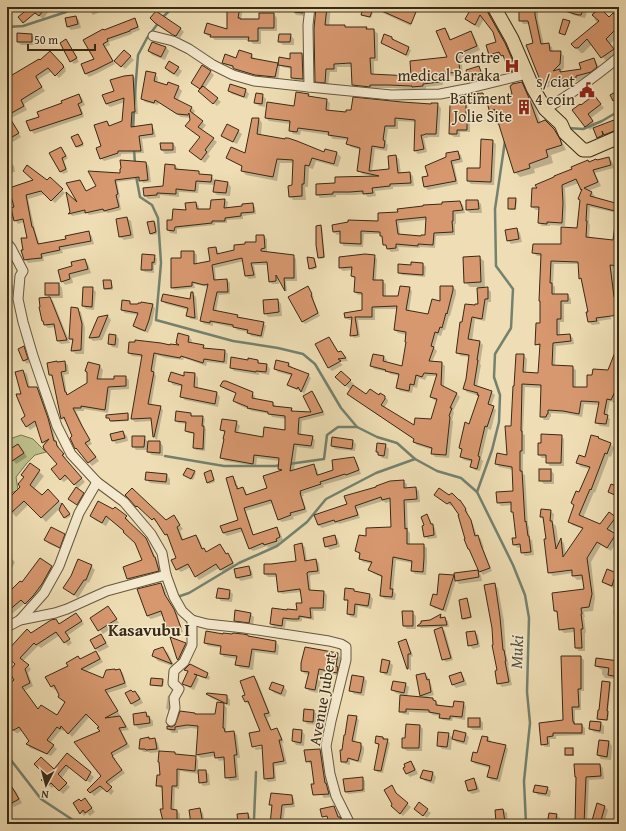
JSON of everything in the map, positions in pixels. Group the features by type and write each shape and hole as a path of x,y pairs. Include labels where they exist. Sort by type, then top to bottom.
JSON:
{"highway":[{"path":"494,7 512,39 533,88 545,109 583,150 589,150 619,137"}],"street":[{"path":"309,87 308,25 310,7"},
{"path":"153,36 189,49 212,65 233,75 254,81 309,87 391,95 440,94 527,74"},
{"path":"545,109 583,85 619,57"},
{"path":"7,243 23,271 20,276 18,299 23,322 57,426 71,454 97,482 124,502 151,534 162,553 166,575 174,597 182,611 192,620 192,645 184,662 174,671 173,683 179,689 174,698 175,708 170,720"},
{"path":"20,620 44,593 59,566 79,513 97,482"},
{"path":"7,627 20,620 67,609 107,591 166,575"},
{"name":"Avenue Jubert","path":"192,620 207,624 329,641 346,647 346,660 326,746 330,774 336,796 350,824"}],"green space":[{"path":"21,435 33,439 46,452 35,455 27,463 16,477 18,490 7,495 7,440"}],"building":[{"path":"27,7 46,7 39,16 35,13 23,23 18,17 29,8"},
{"path":"227,7 240,7 238,18 240,19 259,19 259,13 274,13 274,28 258,28 258,41 248,41 249,37 210,37 211,35 204,33 207,23 227,29"},
{"path":"294,7 304,7 303,13 294,12"},
{"path":"316,7 327,7 325,25 345,25 345,27 367,27 366,29 374,29 375,58 370,58 371,74 411,76 410,61 447,57 436,31 445,28 450,40 471,31 477,46 458,54 460,72 439,74 440,82 423,84 423,86 412,87 370,85 370,87 352,85 351,63 334,64 334,69 326,69 325,83 315,82 314,29"},
{"path":"373,7 418,7 411,24"},
{"path":"472,7 486,7 517,70 509,72 503,55 501,56 499,52 489,55 486,45 496,42 493,32 480,15 475,25 465,19"},
{"path":"519,7 535,7 535,15 541,44 549,43 550,51 561,51 560,64 553,71 560,69 560,72 581,69 579,63 594,58 597,67 591,72 576,76 576,78 554,80 542,85 526,45 533,43 528,21 519,21"},
{"path":"559,7 584,7 581,15 578,15 558,9"},
{"path":"363,8 372,11 370,17 361,15"},
{"path":"600,8 609,17 613,13 619,18 619,26 606,39 614,49 601,58 587,39 578,48 575,48 571,44 599,21 592,15"},
{"path":"156,11 181,28 176,36 155,23 150,18"},
{"path":"76,16 78,24 67,27 65,18"},
{"path":"135,18 138,27 107,39 108,41 103,44 113,61 85,74 81,64 94,59 83,40 103,29 104,30"},
{"path":"563,19 570,21 565,35 559,33"},
{"path":"17,33 32,34 32,42 17,42"},
{"path":"279,34 291,34 290,42 278,42"},
{"path":"384,34 409,47 406,55 381,43"},
{"path":"66,39 77,58 70,62 60,43"},
{"path":"152,42 166,47 161,57 148,51"},
{"path":"124,50 131,56 121,67 114,61"},
{"path":"239,50 252,54 251,58 278,63 275,77 255,75 222,63 225,54 236,58"},
{"path":"50,51 64,67 55,76 48,68 36,76 42,87 21,100 24,106 8,115 19,133 7,140 7,78 39,59 40,60"},
{"path":"290,53 302,53 303,79 291,78 291,67 278,65 279,57 290,59"},
{"path":"169,61 179,67 174,74 165,68"},
{"path":"202,65 211,71 200,89 191,83"},
{"path":"479,66 483,78 469,82 466,70"},
{"path":"146,71 156,73 154,81 167,85 168,82 179,86 174,98 192,107 190,111 203,121 198,127 214,138 205,150 207,152 201,160 189,151 200,137 185,126 190,120 189,113 188,115 177,114 155,100 154,103 141,99"},
{"path":"133,75 135,112 132,112 131,127 152,124 153,134 139,136 141,151 118,151 118,153 100,159 96,148 101,146 94,125 107,121 109,126 122,121 124,98 106,104 102,95 114,91 110,80"},
{"path":"522,82 538,123 545,120 554,129 562,145 546,150 548,157 529,164 530,168 514,173 494,109 494,120 492,121 487,102 512,94 510,86 512,84"},
{"path":"230,84 246,89 244,97 228,91"},
{"path":"203,86 218,98 213,104 198,91"},
{"path":"619,90 619,98 613,101 610,95"},
{"path":"296,92 309,94 308,96 327,99 326,110 346,112 346,110 351,110 353,97 402,102 438,103 436,134 421,135 424,149 414,151 415,120 395,118 395,126 385,126 383,140 385,141 384,148 372,146 369,171 389,169 388,156 396,155 398,173 410,172 411,183 390,184 390,186 372,188 373,193 363,194 363,191 333,192 333,194 316,195 316,184 335,183 335,177 379,176 357,171 360,148 346,144 348,138 328,135 329,132 298,128 297,132 289,131 290,121 265,118 267,102 294,106"},
{"path":"256,93 263,94 262,104 254,103"},
{"path":"483,93 484,100 470,102 470,94"},
{"path":"79,94 82,102 78,104 82,114 30,131 26,121 39,117 37,112 62,103 61,101"},
{"path":"594,95 601,104 588,114 593,121 585,127 572,110"},
{"path":"466,103 467,130 457,130 457,134 449,134 450,104"},
{"path":"252,118 259,118 257,134 285,139 288,138 324,152 325,149 337,152 334,164 312,158 309,166 305,165 302,196 289,197 288,186 292,185 293,160 277,159 273,177 241,171 242,166 226,158 231,147 245,153"},
{"path":"614,120 619,129 604,135 602,131 603,135 597,138 593,128"},
{"path":"227,124 239,130 233,142 221,136"},
{"path":"78,134 83,144 76,147 71,137"},
{"path":"481,139 493,140 491,182 467,181 467,168 480,168"},
{"path":"160,143 173,143 173,150 161,150"},
{"path":"61,147 66,156 62,158 66,169 60,172 49,153"},
{"path":"458,151 460,159 451,161 456,181 424,187 422,177 428,176 425,166 446,157 446,153"},
{"path":"609,157 611,165 593,170 598,182 584,188 592,192 590,196 619,204 619,212 587,204 586,237 613,240 615,225 619,225 619,266 610,265 614,297 619,296 619,315 596,318 597,321 588,322 586,312 588,312 581,278 579,279 578,262 551,261 550,283 552,283 552,294 568,294 568,301 561,301 561,319 557,319 557,335 570,334 571,341 553,343 552,365 573,366 573,387 587,387 587,375 592,375 593,369 608,370 619,342 619,387 617,387 611,400 607,399 604,414 608,415 606,424 595,423 599,402 581,401 579,414 548,410 546,417 540,417 541,385 522,384 522,451 520,451 520,471 522,471 525,522 526,521 531,552 521,553 520,544 513,545 512,538 516,538 513,512 511,512 511,502 497,503 496,492 513,491 512,467 495,464 497,453 507,455 505,426 511,426 516,354 524,354 523,372 538,373 540,344 535,345 536,323 540,323 539,301 541,254 532,253 533,244 561,244 561,227 577,228 580,200 578,199 582,189 581,190 576,179 562,185 562,223 547,222 547,224 538,223 539,207 531,207 532,188 537,188 535,185 572,169 571,167 588,160 589,162 596,159"},
{"path":"120,160 146,162 148,180 139,181 139,177 115,180 118,194 116,195 119,207 104,211 103,209 85,213 85,210 68,214 70,212 66,192 77,202 66,183 80,180 86,191 96,186 88,171 120,173"},
{"path":"165,164 175,165 175,169 199,171 199,174 212,175 211,182 196,181 195,191 176,189 176,194 157,193 157,195 144,196 143,188 163,186"},
{"path":"27,165 47,180 50,177 63,189 51,201 41,191 26,195 32,227 38,244 66,239 65,236 89,231 91,241 59,247 60,250 41,254 42,258 24,260 21,250 23,250 21,238 27,238 23,219 14,221 11,208 14,207 9,188 33,180 23,171"},
{"path":"215,180 228,182 226,193 213,192"},
{"path":"508,198 516,198 515,209 508,209"},
{"path":"225,199 224,208 253,203 254,212 241,213 241,216 225,218 225,221 212,221 212,223 175,227 174,231 167,230 167,220 172,220 173,209 186,210 185,203 196,202 197,209 210,209 211,200"},
{"path":"466,200 478,200 479,209 466,210"},
{"path":"460,201 463,210 453,211 453,232 434,233 433,245 418,244 418,246 396,244 396,248 387,249 386,245 383,245 380,232 361,231 361,244 340,243 340,231 333,232 332,225 348,222 348,220 378,221 378,213 398,212 397,209 442,204 442,202","holes":["426,217 425,235 398,234 396,220"]},
{"path":"127,217 131,235 119,237 116,219"},
{"path":"154,221 156,232 150,234 147,222"},
{"path":"321,225 324,257 318,258 316,226"},
{"path":"517,228 519,239 507,241 505,230"},
{"path":"256,235 264,235 265,248 261,249 261,251 294,255 294,278 284,278 285,291 276,275 276,281 269,282 267,262 251,263 254,275 245,276 242,258 212,265 214,280 227,279 228,292 217,292 213,310 238,315 237,317 264,322 261,336 247,333 248,330 233,327 233,325 210,321 210,323 200,321 208,284 204,285 192,282 192,286 171,288 171,258 181,258 181,251 194,251 194,264 210,261 208,248 216,247 217,254 234,250 234,245 245,244 245,242 256,242"},
{"path":"142,254 155,255 154,263 152,262 152,270 141,270"},
{"path":"365,254 375,255 373,280 383,280 383,296 398,296 400,286 410,287 406,310 428,314 432,299 440,301 440,286 453,286 447,314 446,313 442,328 440,327 438,333 435,332 431,346 434,347 429,361 442,362 441,385 457,393 450,408 452,408 449,416 446,455 431,454 432,448 413,442 414,439 347,394 353,385 366,394 370,389 379,395 380,393 385,396 385,399 381,405 414,425 415,418 431,419 437,399 430,397 437,374 424,373 422,377 416,375 414,385 410,384 409,391 396,388 399,374 370,366 373,354 384,356 383,361 402,366 406,332 394,330 397,306 372,307 372,317 355,317 358,335 350,336 352,317 345,318 344,313 362,310 362,293 354,292 355,277 351,276 352,267 339,268 339,257"},
{"path":"480,256 481,282 464,283 463,257"},
{"path":"307,257 314,258 316,267 309,269"},
{"path":"85,259 88,269 69,274 70,279 61,282 58,270 72,266 71,262"},
{"path":"411,262 423,263 423,275 398,273 398,264 411,265"},
{"path":"103,280 111,280 112,288 104,289"},
{"path":"45,283 59,283 59,295 45,295"},
{"path":"308,286 318,313 302,322 288,297"},
{"path":"83,287 93,287 92,307 82,306"},
{"path":"488,287 488,299 485,299 482,319 472,317 468,339 480,341 474,385 492,391 488,404 494,406 487,427 485,426 478,456 480,457 477,469 470,467 472,460 460,457 462,449 459,448 465,422 469,424 479,395 477,395 478,393 463,389 466,379 469,355 456,353 460,322 462,322 465,304 478,304 477,288"},
{"path":"191,292 193,292 195,318 186,316 188,308 161,301 163,294 190,299"},
{"path":"50,297 67,340 57,341 54,324 44,325 42,321 39,298"},
{"path":"278,299 279,312 264,314 263,300"},
{"path":"122,300 130,301 130,304 138,304 141,302 153,304 145,331 133,326 138,313 121,310"},
{"path":"71,307 78,308 82,324 81,350 71,351 73,339 69,339"},
{"path":"108,315 99,337 89,338 98,317"},
{"path":"178,333 189,336 188,342 204,345 203,348 225,350 224,362 204,359 203,363 181,356 180,358 154,353 151,371 154,372 148,404 161,406 153,437 151,418 131,419 142,355 128,353 129,342 135,342 135,340 179,345 176,343"},
{"path":"109,334 116,335 115,345 108,344"},
{"path":"329,337 338,352 341,351 346,358 338,359 341,361 328,368 315,344"},
{"path":"24,346 28,359 23,361 18,349"},
{"path":"231,357 258,360 258,363 267,364 266,372 230,368"},
{"path":"276,360 289,363 288,366 309,374 301,392 298,387 297,389 287,385 292,374 274,369"},
{"path":"65,361 66,371 61,372 67,395 87,383 87,372 85,371 88,362 100,365 97,379 114,379 114,376 126,376 126,386 108,387 105,410 81,406 81,408 73,408 90,440 85,443 96,457 88,463 76,448 75,449 70,438 72,436 64,417 61,419 52,375 49,375 47,363"},
{"path":"23,370 28,387 37,387 54,441 56,441 57,446 64,454 62,455 82,478 74,485 65,475 60,480 51,469 57,464 43,446 49,439 42,443 35,421 26,427 21,419 25,416 16,394 21,394 15,372"},
{"path":"341,371 351,380 345,386 335,377"},
{"path":"171,372 184,376 184,372 195,373 194,387 217,392 215,404 180,397 182,385 168,381"},
{"path":"223,381 253,392 252,398 273,402 273,406 292,408 291,411 311,412 303,396 312,391 323,412 299,418 298,434 313,436 311,446 294,444 290,471 314,464 318,475 333,470 332,460 354,457 359,470 320,482 321,484 300,491 305,509 290,513 291,515 278,520 271,500 244,508 253,535 277,527 280,537 276,539 277,541 264,545 263,543 249,549 241,528 223,533 220,526 238,520 226,478 233,476 237,489 243,487 246,495 267,488 263,476 282,470 278,469 279,458 254,455 253,464 220,458 225,431 220,430 222,419 237,421 235,432 263,437 264,427 285,430 285,416 268,414 268,412 247,408 248,407 233,401 236,393 220,386"},
{"path":"176,411 191,413 191,416 203,416 203,449 193,448 194,433 185,431 186,422 175,421"},
{"path":"128,413 128,420 110,421 109,418 106,418 106,415"},
{"path":"123,431 125,438 112,441 110,434"},
{"path":"541,434 562,435 561,463 546,463 546,455 538,455 538,443 541,443"},
{"path":"591,435 611,443 607,454 605,453 591,490 590,489 579,515 600,524 609,512 616,517 607,529 616,534 607,548 597,542 587,558 592,594 589,607 581,608 583,629 581,629 582,648 575,648 574,628 559,630 557,611 554,611 552,593 584,589 582,575 572,576 572,570 548,573 543,517 540,517 541,509 551,510 550,521 552,521 556,549 561,538 563,557 583,528 568,522 574,505 571,503 576,491 579,492 590,467 576,463 579,455 585,457"},
{"path":"132,436 145,436 144,447 132,447"},
{"path":"332,437 353,440 352,449 331,446"},
{"path":"148,441 160,441 160,453 147,452"},
{"path":"377,443 386,444 384,456 378,455 378,452 376,452"},
{"path":"18,444 24,453 12,461 7,451"},
{"path":"30,463 40,470 30,485 42,495 48,489 59,501 41,518 24,501 11,513 7,509 7,500 20,487 18,484 24,477 21,475"},
{"path":"187,468 195,471 191,479 183,475"},
{"path":"539,469 551,469 551,481 539,481"},
{"path":"211,470 214,480 207,483 204,473"},
{"path":"146,472 167,474 166,482 145,480"},
{"path":"404,480 404,488 416,487 417,499 404,500 405,529 407,528 407,544 424,544 423,572 411,571 412,561 393,557 390,589 393,589 392,597 380,596 382,576 368,570 372,562 359,559 360,553 355,551 359,535 366,536 366,528 391,527 390,498 382,500 381,497 355,506 358,515 335,522 334,520 318,525 314,515 347,504 344,496 376,487 390,481"},
{"path":"611,484 619,487 617,496 608,492"},
{"path":"76,487 84,493 77,505 68,499"},
{"path":"132,488 166,520 174,515 180,525 177,527 182,540 196,535 202,549 204,548 206,552 220,544 226,554 228,553 233,563 220,570 216,564 195,577 188,564 176,570 171,560 176,558 167,534 165,535 154,518 152,520 137,506 136,507 125,495"},
{"path":"439,488 449,495 452,493 460,500 466,509 465,510 471,520 475,536 478,535 490,568 479,572 464,539 459,515 450,502 447,504 434,495"},
{"path":"98,501 113,509 115,507 127,516 125,518 146,538 155,557 159,571 127,579 123,567 142,560 135,543 123,532 124,531 106,516 102,523 90,516"},
{"path":"62,503 70,514 64,518 59,510"},
{"path":"427,514 431,524 433,524 434,535 424,537 422,526 424,525 421,517"},
{"path":"51,527 65,534 60,548 44,540"},
{"path":"335,535 337,544 325,547 323,538"},
{"path":"302,543 305,561 316,559 318,571 307,573 309,590 324,591 323,608 310,608 311,618 299,616 299,619 283,618 282,626 270,624 272,608 297,610 296,603 302,603 300,589 278,592 276,574 264,574 264,564 296,561 294,545"},
{"path":"40,558 52,566 42,584 25,604 21,600 7,612 7,594 20,581 22,582"},
{"path":"78,559 92,565 86,580 84,580 74,595 63,588 71,576"},
{"path":"249,566 251,575 236,578 234,569"},
{"path":"607,569 619,574 619,581 614,579 612,586 602,582"},
{"path":"478,570 479,577 455,581 454,573"},
{"path":"439,574 454,575 443,610 430,605 433,594 437,595"},
{"path":"161,583 165,595 174,609 181,628 171,632 168,632 161,611 147,616 137,589"},
{"path":"495,583 503,650 509,682 497,684 495,671 497,670 492,645 492,628 484,585"},
{"path":"218,588 230,590 229,599 216,598"},
{"path":"345,588 370,594 368,606 355,604 354,615 347,614 348,600 344,600"},
{"path":"467,598 471,617 462,619 459,600"},
{"path":"108,606 117,619 98,631 90,618"},
{"path":"235,610 251,613 249,623 234,621"},
{"path":"402,611 413,611 413,626 403,626"},
{"path":"76,613 82,621 65,632 70,639 64,643 56,632 36,645 34,643 20,658 29,665 25,669 30,683 22,687 38,709 41,705 57,715 65,702 58,697 59,695 54,685 51,687 45,677 68,666 66,663 78,656 80,659 96,651 100,659 81,669 103,678 106,670 120,669 125,683 105,690 118,711 105,718 120,716 126,727 119,728 127,744 111,753 122,770 106,782 112,787 107,792 100,786 90,793 87,790 101,776 74,742 100,731 97,728 99,727 86,714 68,734 61,726 60,729 57,727 47,740 54,745 47,754 26,744 29,741 19,727 11,730 7,723 7,685 14,680 9,672 15,664 7,657 7,651 27,629 31,633 51,620 56,619 59,624"},
{"path":"441,614 440,618 445,617 447,625 417,626 421,623 421,621 430,620"},
{"path":"442,627 451,658 442,660 434,630"},
{"path":"206,631 223,634 243,634 276,641 275,652 252,649 249,667 235,665 237,656 220,654 221,646 204,643"},
{"path":"475,631 478,644 468,646 466,632"},
{"path":"101,634 106,643 95,649 90,640"},
{"path":"170,637 186,643 178,660 177,659"},
{"path":"406,639 411,654 408,654 408,669 398,642"},
{"path":"163,647 172,664 152,656 154,650"},
{"path":"305,647 338,653 336,666 338,667 337,673 319,669 315,690 305,688 309,672 301,671 301,663"},
{"path":"561,656 581,656 581,689 578,689 579,707 572,707 573,722 574,724 582,724 582,733 553,733 553,736 547,737 548,744 541,745 539,723 563,720"},
{"path":"596,658 619,661 618,677 608,675 609,668 595,666"},
{"path":"382,659 390,661 387,673 380,672"},
{"path":"190,664 208,673 206,678 197,675 191,687 182,684 188,671 184,670"},
{"path":"461,672 464,681 452,685 449,676"},
{"path":"425,673 427,680 429,679 431,692 420,696 416,675"},
{"path":"352,675 364,677 361,693 349,691"},
{"path":"254,676 269,713 264,714 271,730 277,728 282,740 279,740 284,761 273,763 274,778 264,779 262,745 252,747 249,733 260,731 248,701 245,702 242,696 245,695 240,681"},
{"path":"151,678 163,679 162,686 150,685"},
{"path":"393,681 406,683 404,693 391,690"},
{"path":"602,681 610,682 607,720 597,719"},
{"path":"272,682 284,686 281,694 269,689"},
{"path":"131,690 133,692 135,691 140,699 131,704 125,693"},
{"path":"206,694 227,695 227,704"},
{"path":"400,695 433,698 433,700 436,701 436,705 453,707 454,701 464,702 462,717 450,716 450,719 439,718 440,714 429,712 429,710 406,709 406,712 399,712"},
{"path":"217,702 224,703 223,728 225,732 234,731 237,755 234,755 236,777 225,778 224,757 215,758 214,752 196,755 198,726 187,725 175,727 175,730 167,729 167,726 172,727 175,725 180,711 195,714 215,714"},
{"path":"304,709 314,710 313,722 303,721"},
{"path":"146,712 147,717 149,716 150,723 134,725 133,714"},
{"path":"348,715 357,716 352,741 361,743 361,749 358,761 348,758 347,762 341,762 340,750 342,750"},
{"path":"468,718 480,718 480,727 468,727"},
{"path":"590,721 601,722 600,731 589,729"},
{"path":"406,724 420,725 419,748 402,748 402,738 405,738"},
{"path":"293,729 302,730 301,743 292,741"},
{"path":"454,730 466,733 464,742 452,739"},
{"path":"438,732 449,733 447,747 437,746"},
{"path":"376,736 383,737 383,739 388,739 381,771 374,770 379,744 375,743"},
{"path":"482,736 488,737 487,741 506,745 497,779 487,777 490,766 471,761 473,752 477,753"},
{"path":"149,737 149,739 155,738 157,749 139,749 140,739"},
{"path":"599,740 609,741 607,757 597,755"},
{"path":"565,748 573,748 573,755 565,755"},
{"path":"320,749 325,783 329,794 313,795 311,784 314,784 311,761 306,762 304,750"},
{"path":"159,751 196,756 195,771 177,769 177,786 172,786 171,809 177,810 177,822 163,821 160,809 163,809 162,786 156,786 157,775 160,775 158,762"},
{"path":"67,753 91,772 86,781 66,765 58,774 67,783 59,791 51,783 48,785 41,780 46,776 34,764 41,757 54,769"},
{"path":"411,761 415,770 406,774 403,768 405,767 404,764"},
{"path":"574,764 600,764 601,776 586,777 584,824 575,824 576,777"},
{"path":"198,770 206,770 207,782 199,783"},
{"path":"423,770 433,772 431,781 420,778"},
{"path":"363,777 363,790 345,792 343,779"},
{"path":"474,778 477,789 468,791 465,781"},
{"path":"392,785 396,793 408,803 400,814 391,806 392,804 384,790"},
{"path":"535,785 548,787 546,794 533,792"},
{"path":"12,787 19,799 10,804 7,799 7,790"},
{"path":"271,793 292,795 293,804 282,805 280,824 270,824 272,805 269,805"},
{"path":"85,798 92,808 85,813 83,810 80,814 73,803 79,799 81,801"},
{"path":"419,802 428,809 423,816 414,809"},
{"path":"597,803 605,806 600,824 591,824"},
{"path":"334,806 338,817 340,817 343,824 321,824 328,820 327,816 322,817 320,809"},
{"path":"200,808 203,824 191,824 189,810"},
{"path":"503,809 505,822 496,822 495,810"},
{"path":"248,813 249,824 238,824 237,814"},
{"path":"549,813 557,814 555,824 547,824"}],"waterway":[{"path":"7,27 23,26 66,12 72,7"},
{"path":"162,18 173,7"},
{"path":"134,105 138,55 147,38 159,22"},
{"path":"133,129 134,110"},
{"path":"568,128 583,129 602,121 619,111"},
{"path":"477,492 492,450 499,422 500,395 494,377 495,354 511,328 513,289 496,266 495,209 505,141"},
{"path":"134,148 135,165"},
{"name":"Muki","path":"136,176 140,197 152,205 158,218 161,263 156,320 233,341 278,348 303,354 315,364 341,408 357,427 377,437 397,443 415,459 437,471 461,478 477,492 513,565 525,595 529,618 527,692 530,723 524,781 526,824"},
{"path":"289,464 324,459 327,435 338,427 357,427"},
{"path":"165,456 224,466 282,465"},
{"path":"177,597 189,593 239,563 277,546 307,522 326,499 376,473 415,459"},
{"path":"7,755 41,799 79,824"},
{"path":"253,824 256,772"}],"place":[{"name":"Centre medical Baraka","path":"512,66"},
{"name":"s/ciat 4 coin","path":"587,90"},
{"name":"Batiment Jolie Site","path":"524,107"}],"district":[{"name":"Kasavubu I","path":"149,629"}]}
